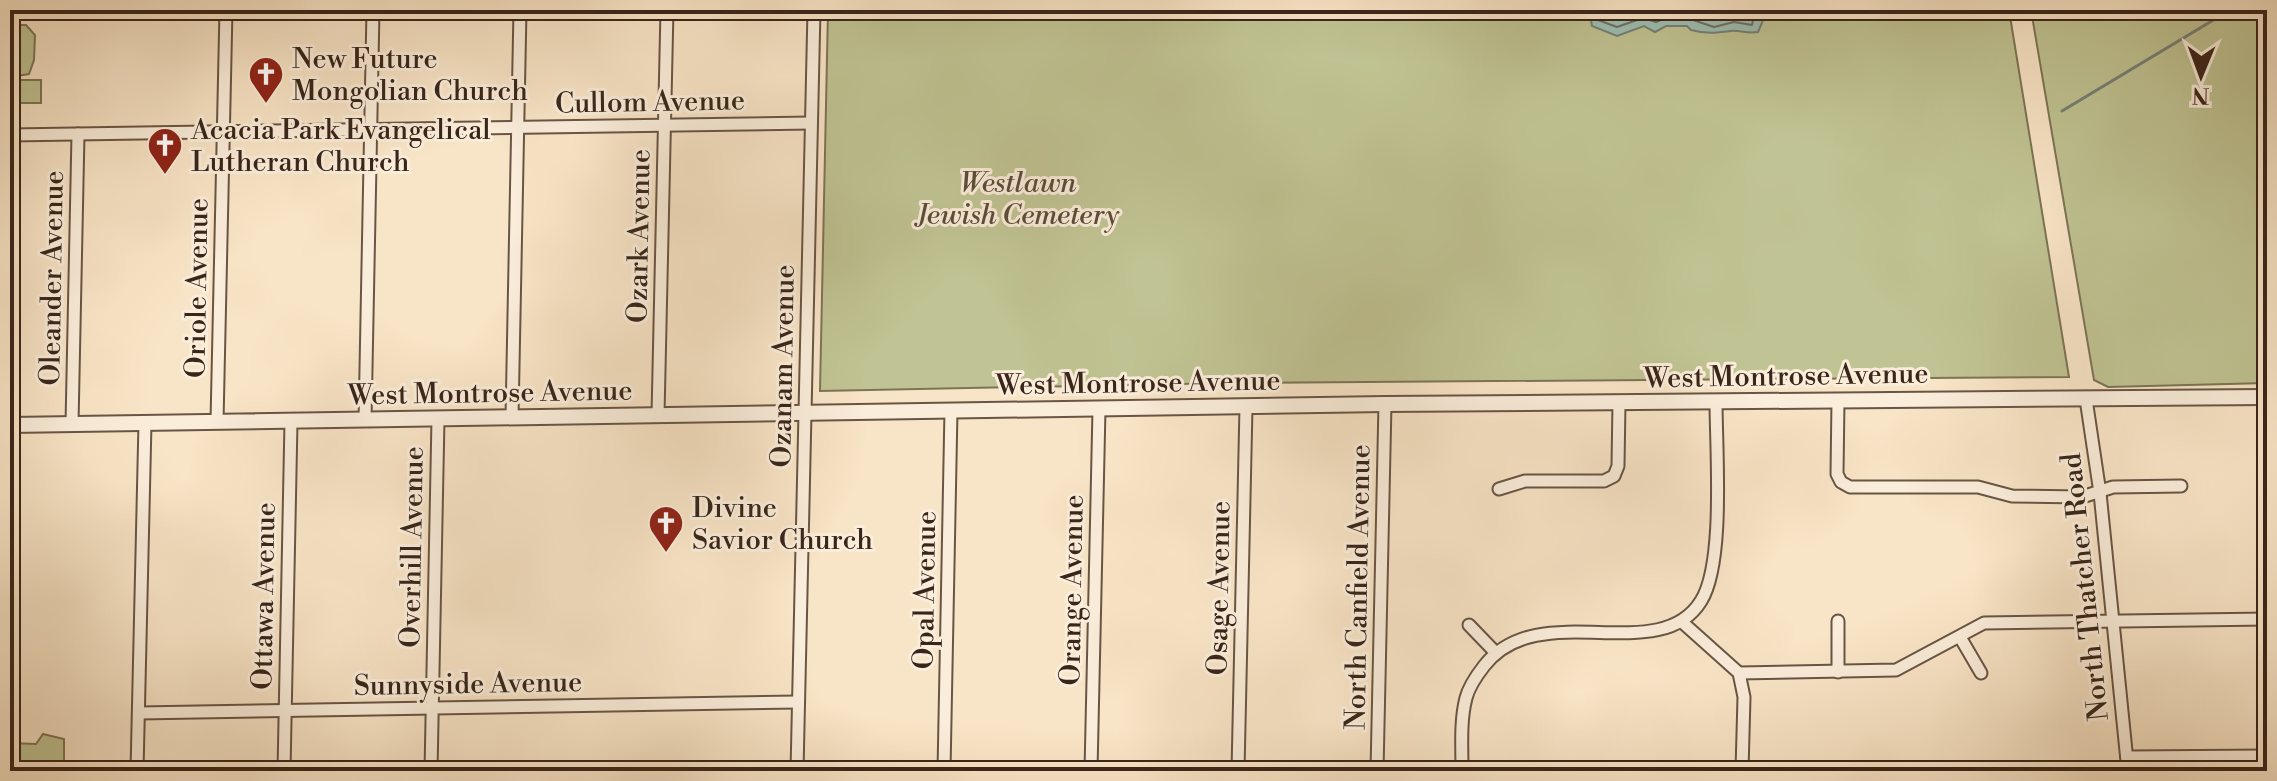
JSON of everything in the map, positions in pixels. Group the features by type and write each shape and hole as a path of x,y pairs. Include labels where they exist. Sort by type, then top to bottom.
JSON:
{"street":[{"name":"Oriole Avenue","path":"217,422 226,10"},
{"path":"365,420 373,10"},
{"path":"512,417 520,10"},
{"name":"Ozark Avenue","path":"658,415 667,10"},
{"name":"Ozanam Avenue","path":"797,771 814,10"},
{"name":"Cullom Avenue","path":"10,135 811,123"},
{"name":"Oleander Avenue","path":"72,424 78,134"},
{"name":"West Montrose Avenue","path":"10,425 1385,404 2267,397"},
{"name":"North Thatcher Road","path":"2086,399 2100,493 2128,771"},
{"path":"1838,400 1837,468 1841,482 1855,488 1978,487 2020,497 2082,497 2113,487 2181,486"},
{"path":"1462,771 1467,695 1479,673 1496,653 1520,638 1535,634 1653,630 1682,622 1702,600 1714,568 1716,402"},
{"path":"1499,489 1525,481 1604,481 1614,476 1618,466 1619,403"},
{"name":"North Canfield Avenue","path":"1377,771 1385,404"},
{"name":"Osage Avenue","path":"1238,771 1246,407"},
{"name":"Orange Avenue","path":"1091,771 1099,409"},
{"name":"Opal Avenue","path":"944,771 951,410"},
{"name":"Overhill Avenue","path":"431,771 438,419"},
{"name":"Ottawa Avenue","path":"284,771 291,422"},
{"path":"137,771 145,423"},
{"path":"1739,673 1896,670 1984,623 2267,619"},
{"path":"1838,621 1838,672"},
{"path":"1682,622 1739,673 1744,697 1742,771"},
{"path":"1469,625 1496,653"},
{"path":"1960,637 1981,673"},
{"name":"Sunnyside Avenue","path":"139,713 798,702"},
{"path":"2127,757 2266,756 2266,771"}],"green space":[{"name":"Westlawn Jewish Cemetery","path":"828,10 2009,10 2069,377 1228,383 820,391"},
{"path":"2031,10 2267,10 2267,383 2108,387 2094,380"},
{"path":"10,25 26,25 35,35 34,60 29,74 10,77"},
{"path":"10,80 41,80 41,103 10,103"},
{"path":"43,734 64,739 64,771 10,771 10,743 36,744"}],"water":[{"path":"1589,10 1761,10 1764,18 1758,32 1706,33 1687,26 1666,26 1655,32 1644,26 1617,36 1592,26"}],"waterway":[{"path":"2062,111 2230,10"}],"place":[{"name":"New Future Mongolian Church","path":"266,105"},
{"name":"Acacia Park Evangelical Lutheran Church","path":"165,176"},
{"name":"Divine Savior Church","path":"666,554"}]}
